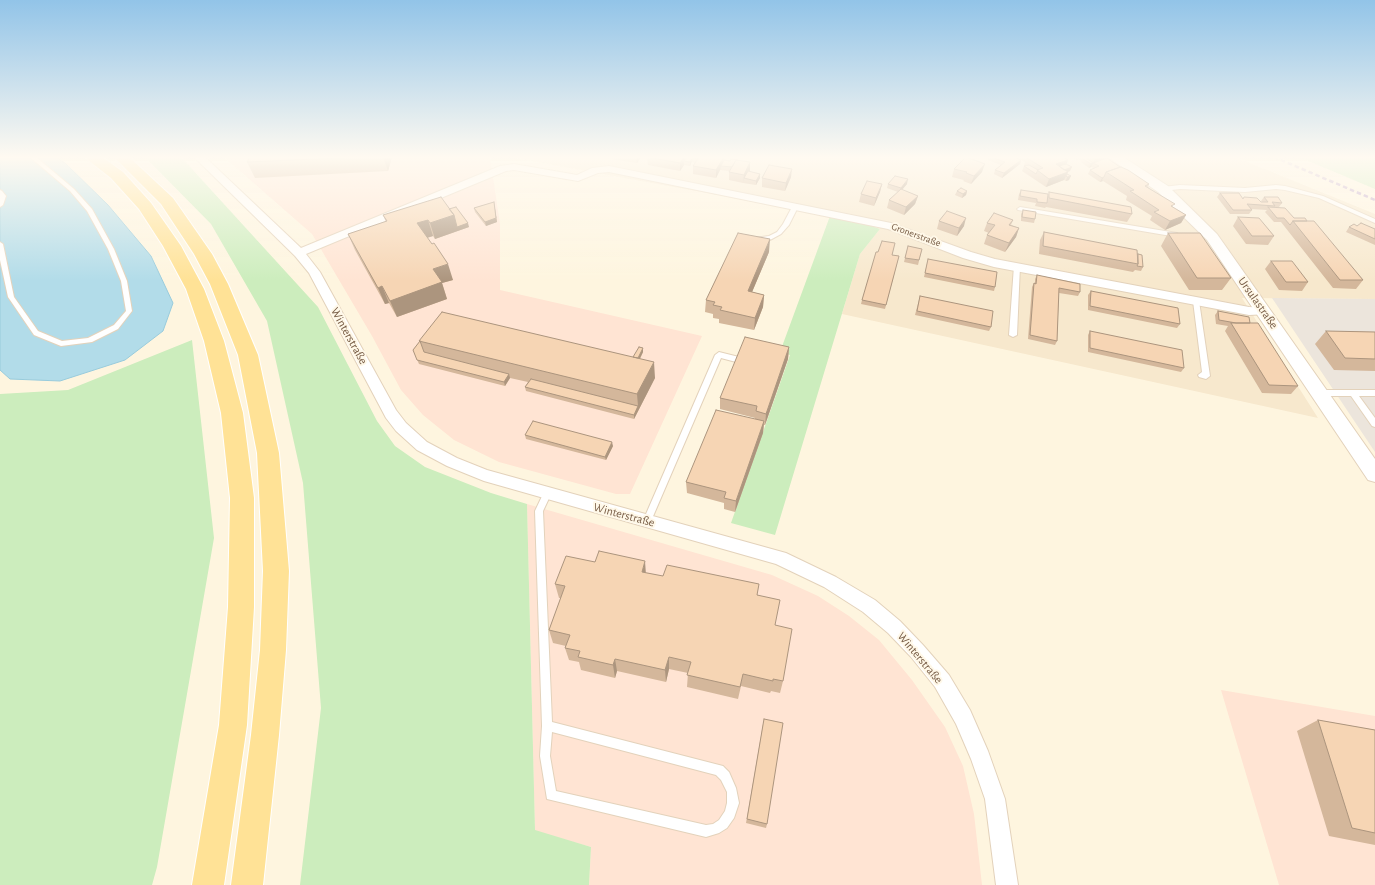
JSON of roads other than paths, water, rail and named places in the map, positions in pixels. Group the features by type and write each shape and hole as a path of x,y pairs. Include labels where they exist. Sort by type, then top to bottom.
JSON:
{"main road":[{"path":"138,198 145,206 172,246 195,289 214,341 232,413 242,498 240,607 233,725 208,885"},
{"path":"164,198 203,254 219,284 248,356 268,453 276,571 273,650 265,735 247,885"}],"street":[{"name":"Winterstraße","path":"242,198 299,253 314,272 391,414 413,439 429,450 452,462 484,475 547,494 780,558 830,582 869,606 894,628 917,651 942,681 962,717 981,758 994,799 1007,885"},
{"name":"Gronerstraße","path":"299,253 431,198"},
{"name":"Gronerstraße","path":"751,198 891,226 967,255 994,263 1017,266 1249,311 1263,311"},
{"name":"Ursulastraße","path":"1173,198 1195,218 1210,241 1263,311 1375,474"}],"lane":[{"path":"0,244 11,297 36,333 61,344 89,340 116,327 129,311 124,281 111,249 90,210 79,198"},
{"path":"1324,198 1375,221"},
{"path":"746,238 760,240 770,238 779,233 786,225 795,207"},
{"path":"1020,209 1180,238 1165,240"},
{"path":"1013,335 1017,266"},
{"path":"1196,301 1206,376 1202,375"},
{"path":"647,521 719,355 736,359"},
{"path":"1320,393 1375,393"},
{"path":"1353,393 1375,424"},
{"path":"547,494 539,511 547,726 545,756 551,795 706,831 715,829 723,824 730,814 733,803 732,792 725,776 719,770 547,726"}],"water":[{"path":"0,198 101,198 151,256 173,303 163,331 125,360 60,381 10,379 0,370"}],"railway":[{"path":"1371,198 1375,200"}]}
